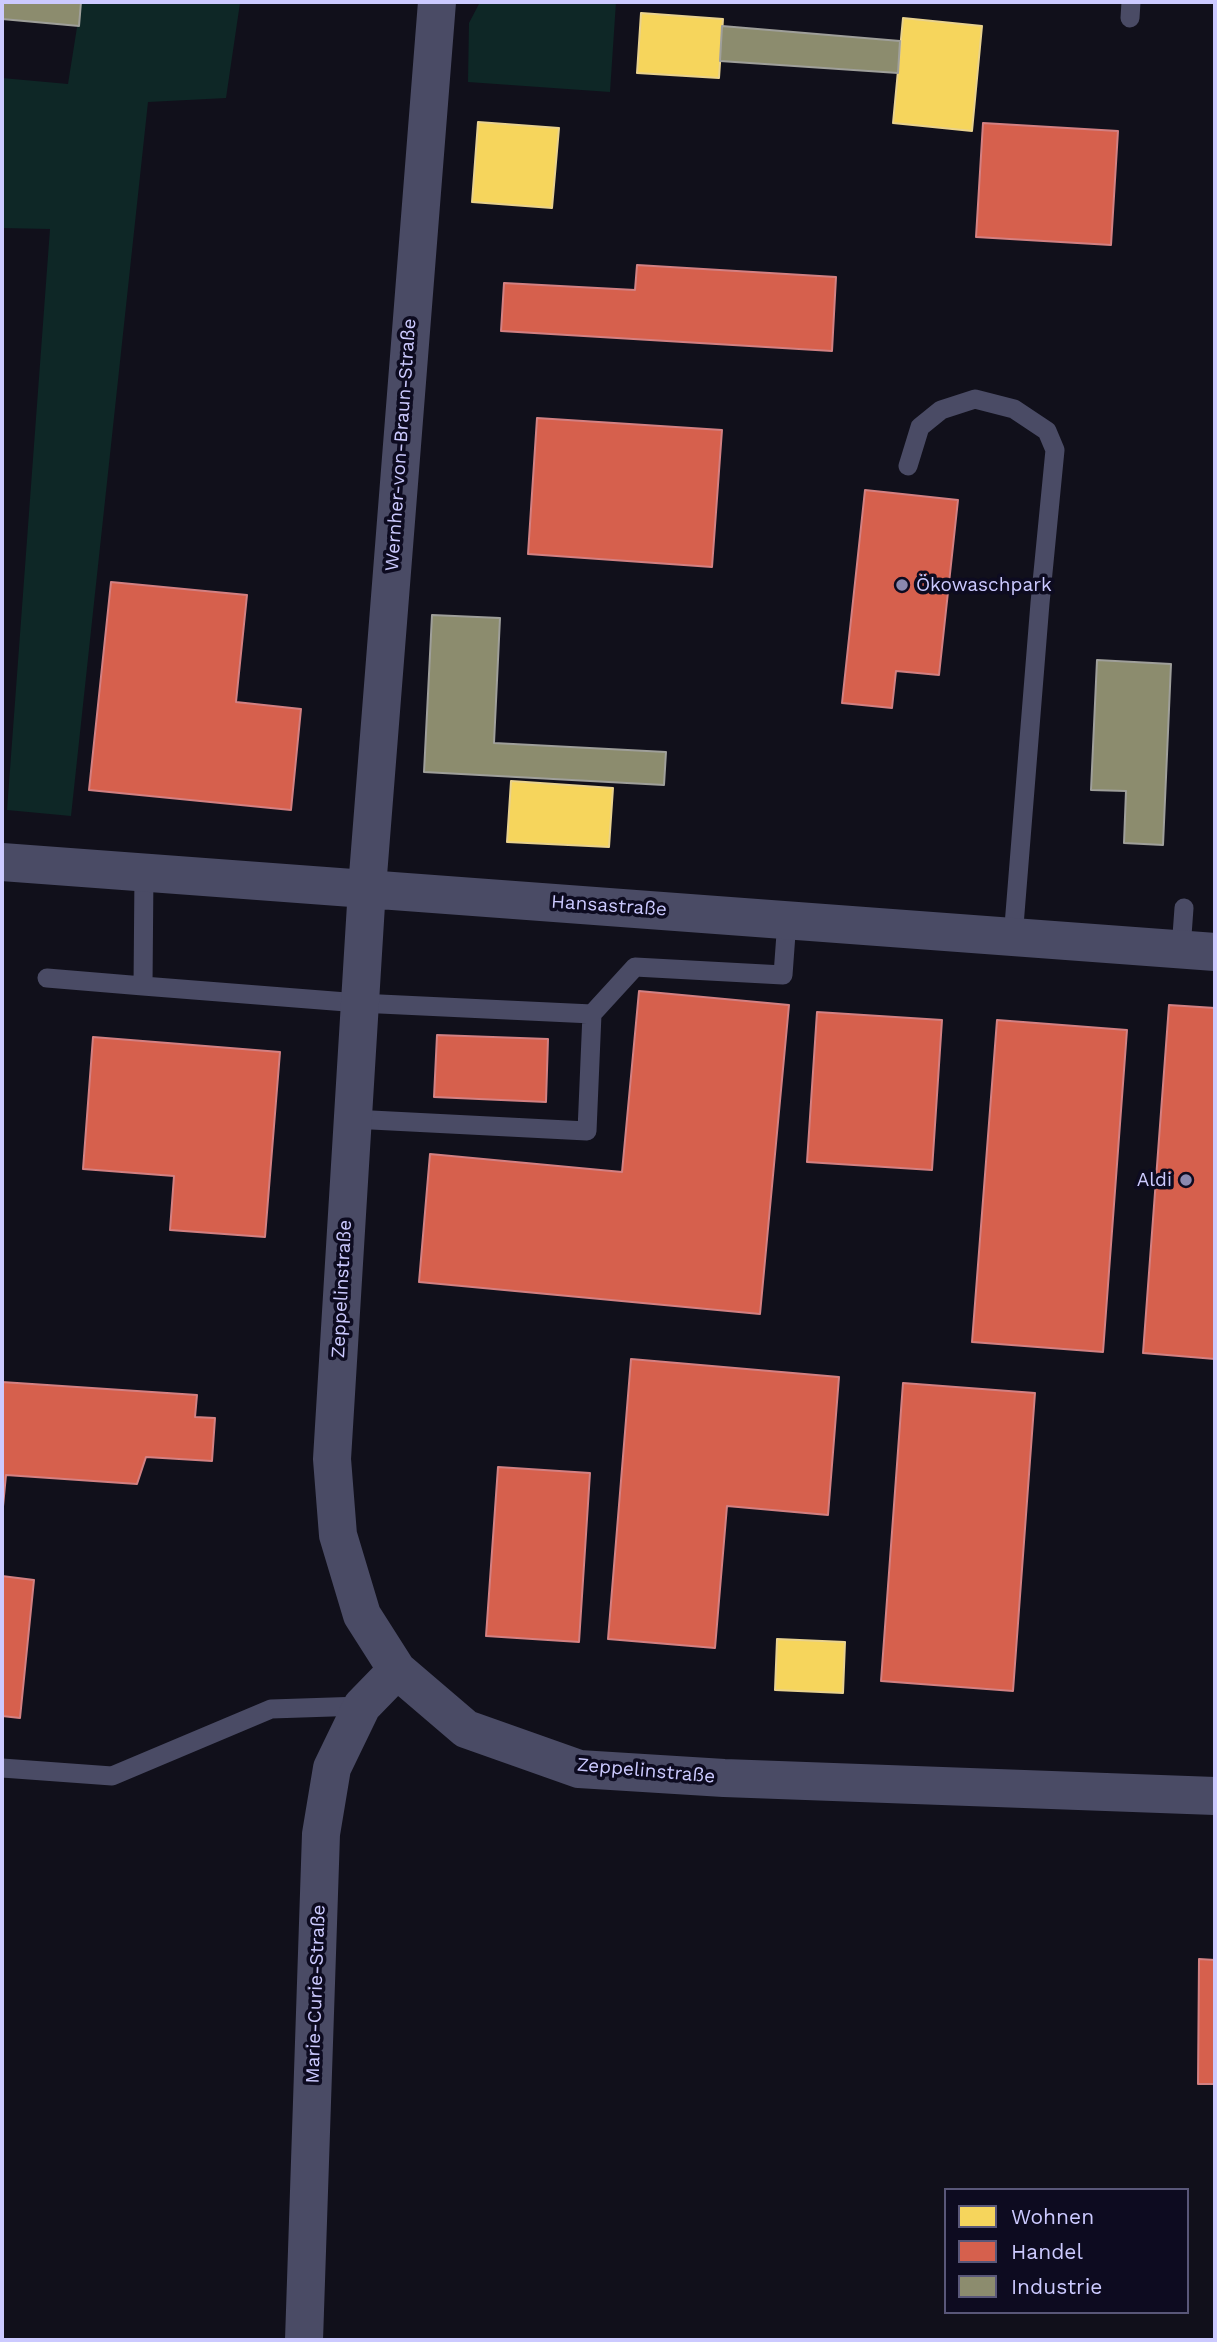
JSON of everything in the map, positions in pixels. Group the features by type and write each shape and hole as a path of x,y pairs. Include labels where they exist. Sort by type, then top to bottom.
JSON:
{"street":[{"name":"Wernher-von-Braun-Straße","path":"367,888 437,2"},
{"name":"Hansastraße","path":"2,862 1198,951"},
{"name":"Zeppelinstraße","path":"367,888 332,1459 338,1535 362,1615 397,1670 466,1729 579,1769 724,1778 1215,1796"},
{"name":"Marie-Curie-Straße","path":"304,2340 321,1834 332,1768 362,1706 397,1670"}],"lane":[{"path":"908,466 920,427 941,411 975,399 1014,409 1047,431 1055,450 1013,938"},
{"path":"143,986 144,872"},
{"path":"1184,908 1198,951"},
{"path":"352,1119 587,1131 592,1014 635,967 783,975 787,920"},
{"path":"47,978 359,1003 592,1014"},
{"path":"2,1768 112,1776 271,1709 362,1706"}],"green space":[{"path":"81,2 240,3 226,98 148,102 71,816 7,810 50,229 2,228 2,78 68,84"},
{"path":"480,2 616,2 610,92 468,82 469,23"}],"building: Wohnen":[{"path":"641,13 723,19 719,78 637,73"},
{"path":"903,18 982,26 972,131 893,123"},
{"path":"478,122 559,128 552,208 472,202"},
{"path":"511,781 613,788 609,847 507,842"},
{"path":"777,1639 845,1642 843,1693 775,1690"}],"building: Handel":[{"path":"983,123 1118,131 1111,245 976,237"},
{"path":"637,265 836,277 832,351 501,331 504,283 635,290"},
{"path":"537,418 722,430 712,567 528,554"},
{"name":"Ökowaschpark","path":"865,490 958,500 939,675 896,671 892,708 842,703"},
{"path":"111,582 247,595 236,702 301,709 291,810 89,790"},
{"path":"639,991 789,1005 760,1314 419,1282 430,1154 622,1172"},
{"name":"Aldi","path":"1169,1005 1215,1008 1215,1359 1143,1353"},
{"path":"817,1012 942,1020 932,1170 807,1162"},
{"path":"997,1020 1127,1030 1103,1352 972,1342"},
{"path":"437,1035 548,1039 546,1102 434,1097"},
{"path":"93,1037 280,1052 265,1237 170,1230 174,1176 83,1169"},
{"path":"631,1359 839,1377 828,1515 727,1506 715,1648 608,1639"},
{"path":"2,1382 197,1395 195,1417 215,1418 212,1461 146,1457 137,1484 6,1475 2,1517"},
{"path":"903,1383 1035,1393 1013,1691 881,1681"},
{"path":"498,1467 590,1473 579,1642 486,1636"},
{"path":"2,1576 34,1580 20,1718 2,1716"},
{"path":"1199,1959 1215,1960 1215,2084 1198,2084"}],"building: Industrie":[{"path":"2,2 81,2 79,26 2,19"},
{"path":"722,26 900,41 898,73 720,61"},
{"path":"432,615 500,618 494,743 666,752 664,785 424,772"},
{"path":"1097,660 1171,664 1163,845 1124,843 1126,791 1091,790"}],"place":[{"name":"Ökowaschpark","path":"902,585"},
{"name":"Aldi","path":"1186,1180"}]}
